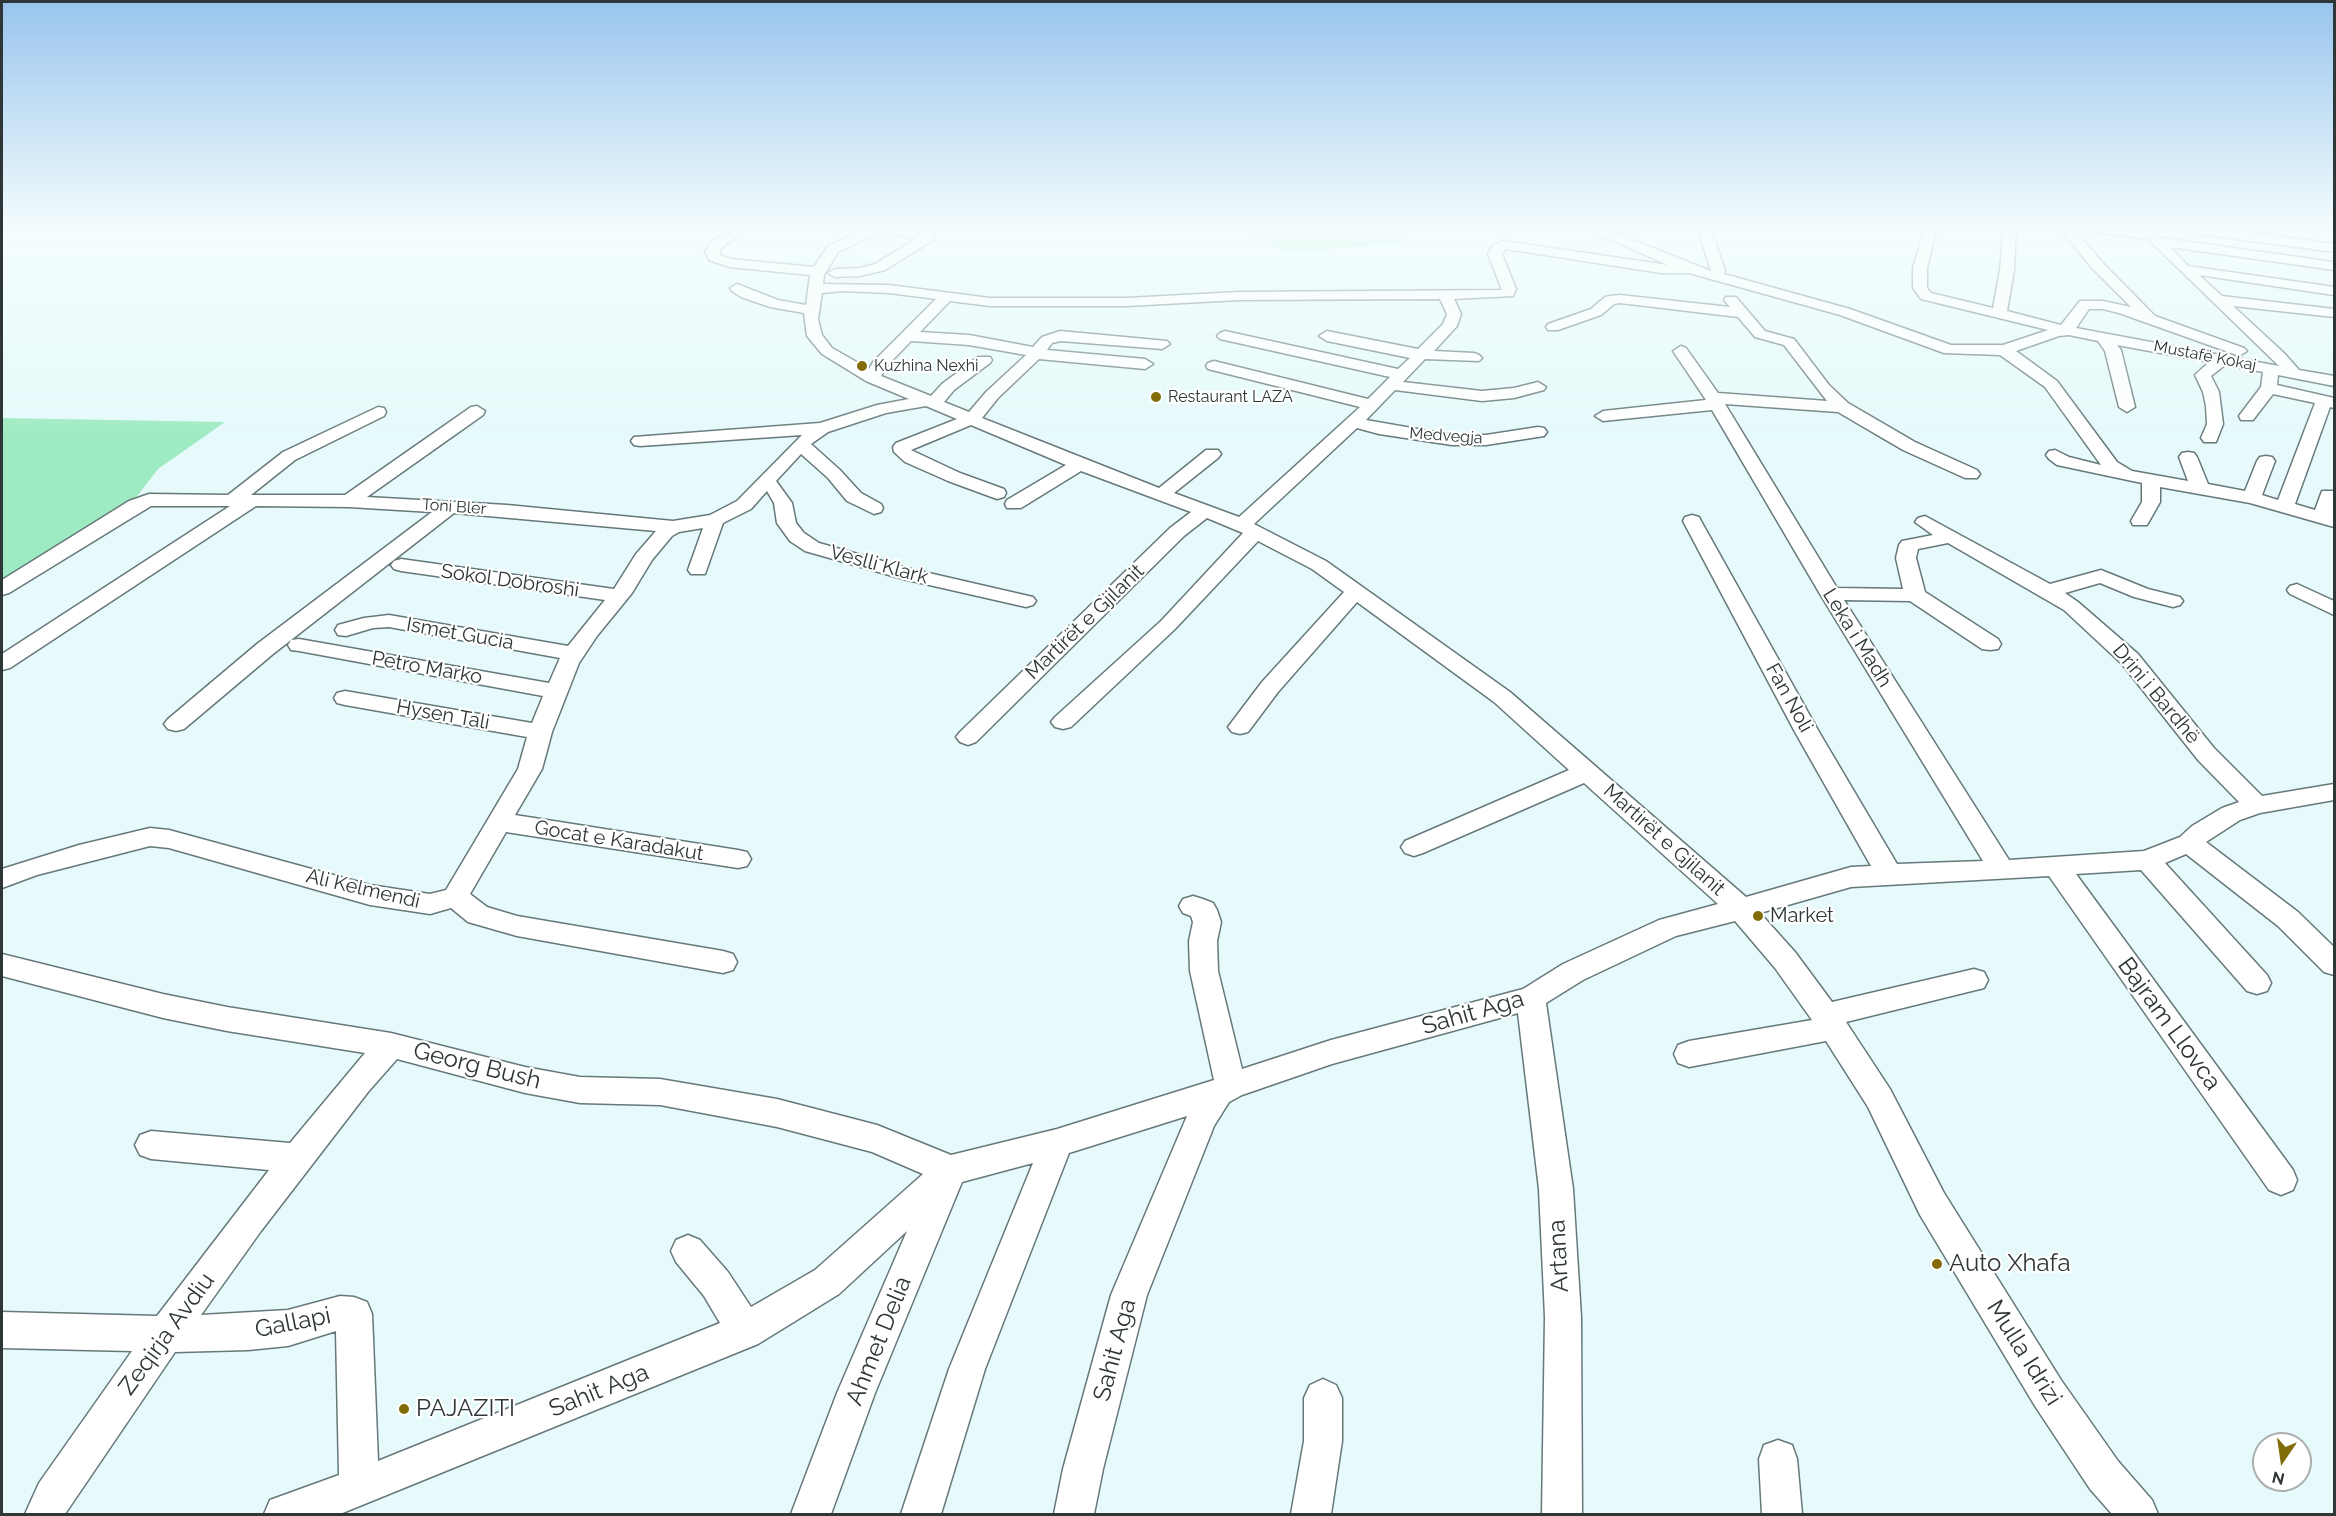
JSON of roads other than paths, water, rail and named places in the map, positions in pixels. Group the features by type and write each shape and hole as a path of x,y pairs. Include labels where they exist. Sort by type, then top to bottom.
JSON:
{"street":[{"path":"757,298 775,304 811,310"},
{"name":"Martirët e Gjilanit","path":"813,298 811,310 815,336 827,351 872,378 1079,464 1248,528 1319,565 1502,697 1741,909"},
{"path":"872,378 879,365 945,298 990,302 1127,302 1206,298"},
{"path":"1063,723 1168,625 1248,528 1450,326 1454,314 1446,298"},
{"path":"1730,298 1760,334 1789,342 1823,388 1842,407 1909,446 1971,474"},
{"name":"Mustafë Kokaj","path":"1791,298 1845,312 1941,348 1972,352 2004,350 2057,332 2069,331"},
{"name":"Mustafë Kokaj","path":"1933,298 2069,331 2334,381"},
{"path":"1999,314 2002,298"},
{"path":"2132,298 2150,319"},
{"path":"2216,298 2279,356 2294,374"},
{"path":"1553,327 1596,312 1610,300 1620,299 1741,312"},
{"path":"2218,300 2334,313"},
{"name":"Mustafë Kokaj","path":"2069,331 2068,326 2085,304 2113,307 2279,366 2294,374"},
{"path":"2234,314 2300,325"},
{"path":"907,336 969,340 1036,353 1145,364"},
{"path":"997,493 911,458 903,452 902,447 972,418 1047,340 1060,336 1162,344"},
{"path":"1225,336 1395,379 1482,396 1514,393 1538,387"},
{"path":"1327,336 1419,355 1474,358"},
{"path":"2102,336 2113,350 2127,407"},
{"path":"2004,350 2051,384 2110,466 2130,476"},
{"name":"Leka i Madh","path":"1681,351 1715,401 1830,594 2002,870"},
{"path":"931,402 984,360"},
{"path":"2210,438 2215,424 2214,406 2211,392 2203,375 2222,360"},
{"path":"1214,366 1370,404"},
{"name":"Mustafë Kokaj","path":"2247,416 2269,388 2268,376 2274,369"},
{"name":"Mustafë Kokaj","path":"2269,388 2329,402"},
{"path":"1603,416 1715,401 1842,407"},
{"name":"Toni Bler","path":"640,441 698,435 822,428 883,409 931,402"},
{"path":"2285,507 2329,402"},
{"path":"349,501 477,411"},
{"path":"2,663 241,501 289,456 378,412"},
{"name":"Medvegja","path":"1354,422 1379,429 1452,440 1486,440 1538,432"},
{"name":"Toni Bler","path":"2,588 142,502 149,500 349,501 450,507 673,527 715,520 744,505 767,483 800,444 822,428"},
{"path":"800,444 834,474 854,497 874,508"},
{"path":"1161,495 1212,454"},
{"path":"2055,455 2063,461 2077,465 2252,498 2328,519 2329,495"},
{"path":"2188,457 2200,488"},
{"path":"2252,498 2266,461"},
{"path":"1014,504 1079,464"},
{"path":"2140,521 2151,502 2151,480"},
{"name":"Veslli Klark","path":"767,483 773,487 783,503 787,523 797,537 812,547 876,567 1026,601"},
{"path":"176,724 265,649 450,507"},
{"name":"Martirët e Gjilanit","path":"969,737 1177,532 1204,511"},
{"path":"698,570 715,520"},
{"name":"Fan Noli","path":"1692,521 1807,732 1889,873"},
{"name":"Drini i Bardhë","path":"1925,522 2071,606 2130,659 2206,754 2257,805"},
{"path":"673,527 643,558 619,596 574,654 540,732 530,769 455,897 478,915 517,926 723,962"},
{"path":"1915,595 1906,558 1909,545 1951,537"},
{"name":"Sokol Dobroshi","path":"400,565 619,596"},
{"path":"2048,591 2102,576 2140,592 2173,601"},
{"path":"2297,590 2334,609"},
{"path":"1240,727 1270,687 1356,591"},
{"path":"1830,594 1915,595 1990,644"},
{"name":"Ismet Gucia","path":"346,630 371,622 389,621 574,654"},
{"name":"Petro Marko","path":"299,645 556,691"},
{"name":"Hysen Tali","path":"345,698 540,732"},
{"name":"Martirët e Gjilanit","path":"1414,847 1587,772"},
{"path":"1741,909 1851,877 1889,873 2057,867 2147,860 2188,843 2201,832 2231,814 2257,805 2334,792"},
{"name":"Gocat e Karadakut","path":"501,822 738,859"},
{"name":"Ali Kelmendi","path":"2,879 69,857 150,837 169,839 370,895 430,904 455,897"},
{"path":"2188,843 2289,919 2334,964"},
{"path":"2147,860 2257,983"},
{"name":"Bajram Llovca","path":"2057,867 2092,920 2178,1034 2281,1180"},
{"path":"1193,906 1203,910 1208,922 1203,941 1204,971 1224,1090"},
{"name":"Sahit Aga","path":"284,1515 359,1488 745,1331 827,1282 950,1170 1057,1143 1224,1090 1331,1052 1531,998 1573,972 1669,927 1741,909"},
{"name":"Mulla Idrizi","path":"1741,909 1785,960 1829,1021 1879,1098 1932,1204 2048,1393 2104,1475 2138,1515"},
{"name":"Georg Bush","path":"2,965 163,1006 227,1020 391,1045 525,1080 580,1090 660,1092 777,1113 878,1139 950,1170"},
{"path":"1689,1054 1829,1021 1974,980"},
{"name":"Artana","path":"1531,998 1556,1201 1563,1317 1562,1515"},
{"name":"Zeqirja Avdiu","path":"45,1515 52,1497 166,1334 296,1158 391,1045"},
{"name":"Sahit Aga","path":"1074,1515 1083,1468 1129,1294 1201,1120 1224,1090"},
{"path":"921,1515 967,1369 1057,1143"},
{"path":"151,1144 296,1158"},
{"name":"Ahmet Delia","path":"811,1515 856,1394 950,1170"},
{"path":"688,1251 716,1284 745,1331"},
{"name":"Gallapi","path":"166,1334 288,1328 340,1313 354,1314 359,1488"},
{"path":"2,1330 166,1334"},
{"path":"1311,1515 1323,1441 1323,1398"},
{"path":"1778,1459 1782,1515"}],"place":[{"name":"Kuzhina Nexhi","path":"862,366"},
{"name":"Restaurant LAZA","path":"1156,397"},
{"name":"Market","path":"1758,916"},
{"name":"Auto Xhafa","path":"1937,1264"},
{"name":"PAJAZITI","path":"404,1409"}]}
